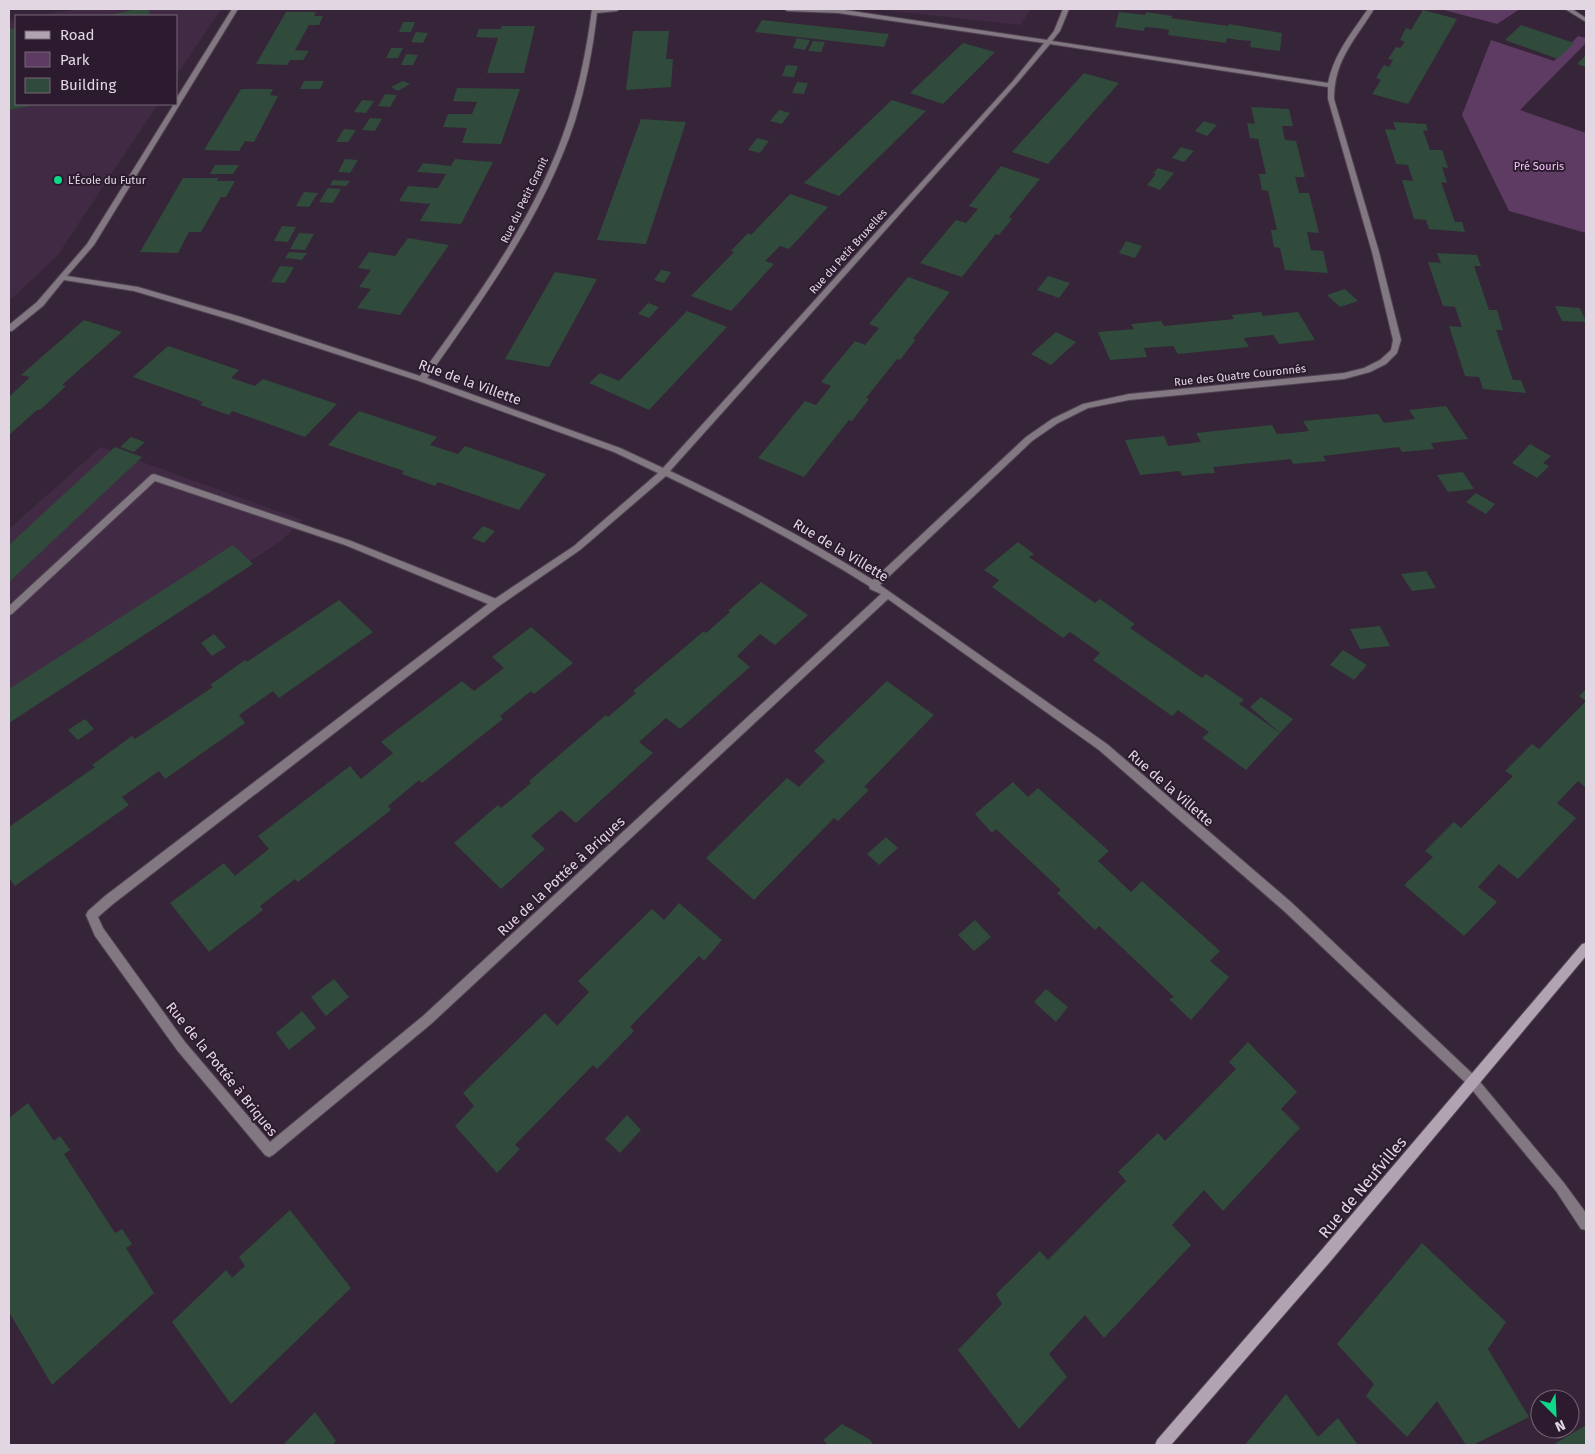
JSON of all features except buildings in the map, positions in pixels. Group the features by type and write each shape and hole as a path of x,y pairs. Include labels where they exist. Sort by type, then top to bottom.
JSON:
{"main road":[{"name":"Rue de Neufvilles","path":"1162,1445 1317,1266 1586,948"}],"street":[{"path":"178,102 235,9"},
{"path":"595,10 617,9"},
{"path":"787,9 838,11 1329,85"},
{"name":"Rue du Petit Bruxelles","path":"664,473 1008,90 1057,31 1066,9"},
{"name":"Rue des Quatre Couronnés","path":"873,586 1029,439 1055,421 1086,406 1129,397 1344,376 1368,370 1389,357 1397,344 1394,323 1331,99 1329,85 1335,64 1371,9"},
{"path":"1568,9 1586,20"},
{"name":"Rue du Petit Granit","path":"422,379 478,302 512,248 522,232 549,176 567,132 583,80 595,10"},
{"path":"9,329 40,304 90,245 176,105"},
{"name":"Rue de la Villette","path":"63,278 135,288 238,318 422,379 617,450 724,500 814,548 888,594 1103,747 1288,907 1472,1081 1560,1187 1586,1224"},
{"name":"Rue de la Pottée à Briques","path":"664,473 577,548 496,603 381,693 217,816 109,900 92,916 99,932 180,1046 269,1151 427,1020 888,594"},
{"path":"9,611 154,477 348,543 496,603"}],"shaded area":[{"path":"77,9 221,9 178,73 178,15 42,15"},
{"path":"874,9 1031,9 1020,25"},
{"name":"L'École du Futur","path":"15,20 15,105 157,105 57,256 10,300 9,21"},
{"path":"101,447 302,520 281,541 9,718 9,529"}],"green space":[{"path":"1440,9 1520,9 1497,24"},
{"name":"Pré Souris","path":"1578,36 1586,38 1586,43 1520,110 1586,133 1586,233 1509,211 1462,115 1491,40 1554,61"}],"place":[{"name":"L'École du Futur","path":"58,180"}]}
